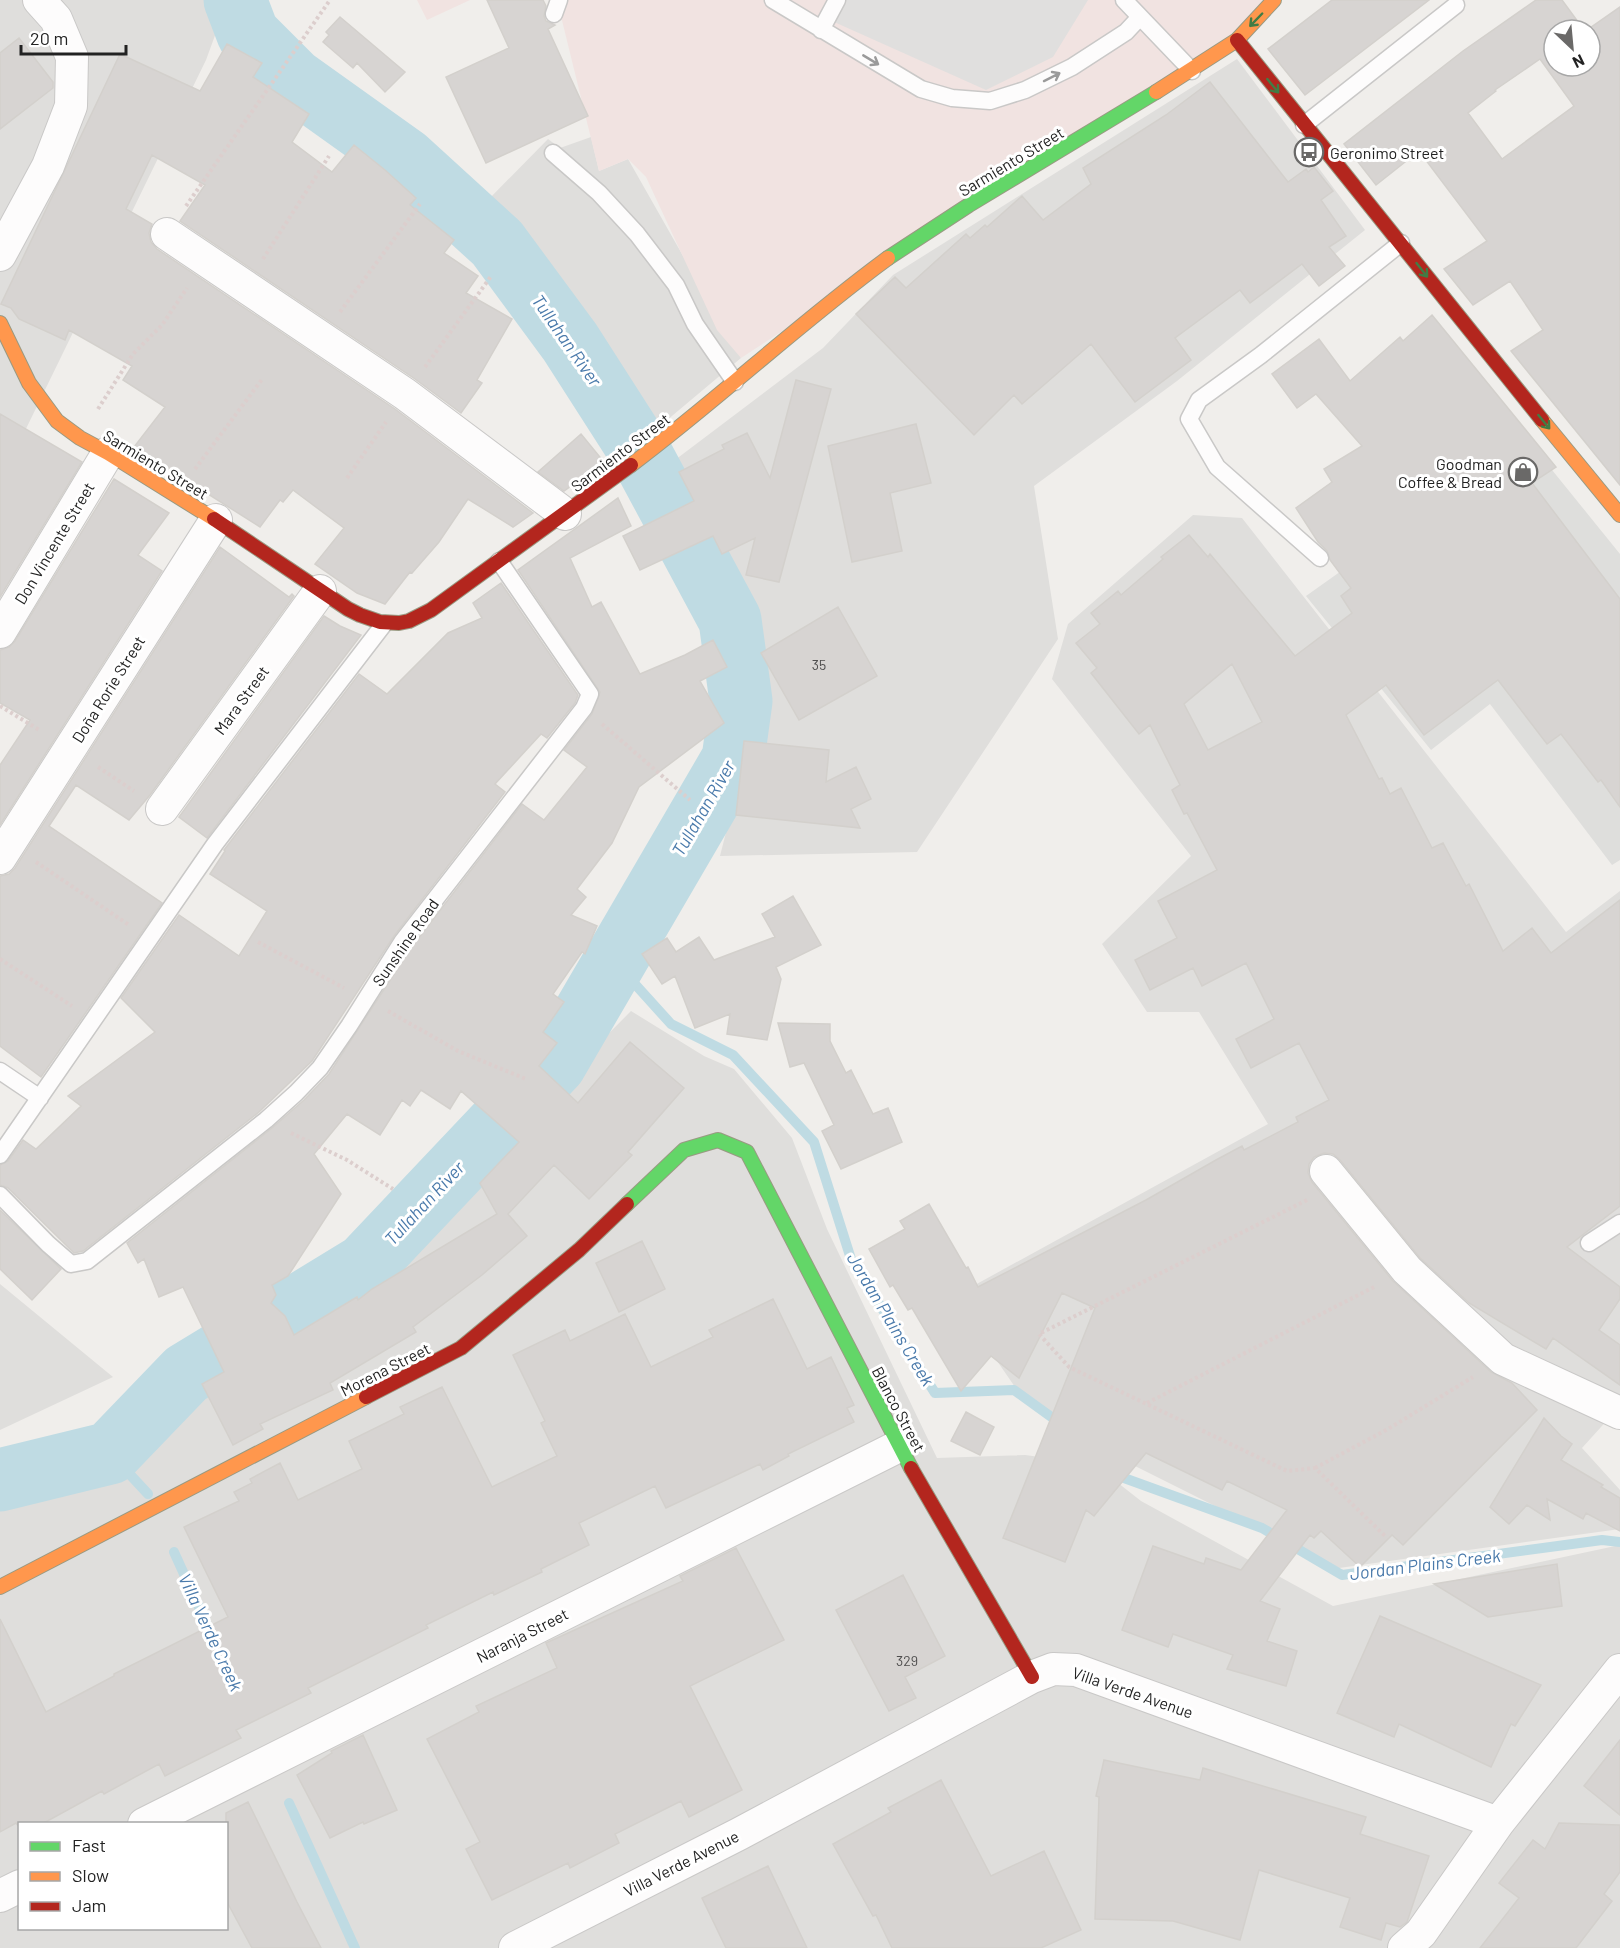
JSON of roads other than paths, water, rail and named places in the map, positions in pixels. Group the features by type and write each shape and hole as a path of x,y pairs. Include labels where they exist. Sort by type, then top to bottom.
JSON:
{"street":[{"path":"0,255 48,165 71,106 72,57 56,19 39,0"},
{"name":"Sarmiento Street","path":"0,323 29,383 57,421 80,438 216,520 320,591 366,619 384,624 401,624 416,619 633,464 765,355 888,258 937,225 1192,71 1237,40 1274,0"},
{"path":"1237,40 1401,243 1482,348 1620,515"},
{"path":"167,234 405,394 565,514"},
{"name":"Don Vincente Street","path":"0,632 108,453"},
{"name":"Doña Rorie Street","path":"5,851 216,520"},
{"name":"Mara Street","path":"162,809 320,591"},
{"name":"Morena Street","path":"0,1587 461,1348 579,1250 684,1150 718,1140 747,1152"},
{"name":"Blanco Street","path":"747,1152 899,1446 1032,1677"},
{"path":"1332,1178 1407,1270 1503,1359 1620,1413"},
{"name":"Naranja Street","path":"148,1822 899,1446"},
{"name":"Villa Verde Avenue","path":"515,1948 739,1834 1032,1677 1053,1669 1076,1670 1498,1823"},
{"path":"1404,1948 1421,1933 1498,1823 1620,1670"},
{"path":"0,1896 18,1887"}],"lane":[{"path":"773,0 921,89 952,98 990,101 1025,90 1072,67 1126,32 1140,17"},
{"path":"821,30 837,0"},
{"path":"1124,0 1192,71"},
{"path":"1304,125 1456,5"},
{"path":"553,153 599,193 637,234 676,285 695,324 735,382"},
{"path":"1320,558 1216,467 1189,419 1199,400 1262,355 1401,243"},
{"name":"Sunshine Road","path":"0,1195 71,1264 87,1261 266,1120 320,1068 402,942 584,708 590,694 499,561"},
{"path":"0,1155 215,844 384,624"},
{"path":"0,1071 40,1098"},
{"path":"1589,1243 1620,1223"}],"waterway":[{"name":"Tullahan River","path":"0,1480 110,1453 186,1374 365,1265 555,1064 733,759 741,701 730,620 636,445 570,342 497,243 406,160 294,80 248,34 235,0"},
{"name":"Jordan Plains Creek","path":"615,962 671,1024 733,1055 814,1142 851,1259 935,1393 1014,1390 1061,1424"},
{"name":"Villa Verde Creek","path":"110,1453 148,1494"},
{"name":"Jordan Plains Creek","path":"1114,1469 1124,1478 1262,1528 1342,1575 1602,1540 1620,1542"},
{"name":"Villa Verde Creek","path":"174,1552 213,1638"},
{"name":"Villa Verde Creek","path":"289,1803 355,1948"}],"place":[{"name":"Geronimo Street","path":"1309,152"},
{"name":"Goodman Coffee & Bread","path":"1523,472"}]}
